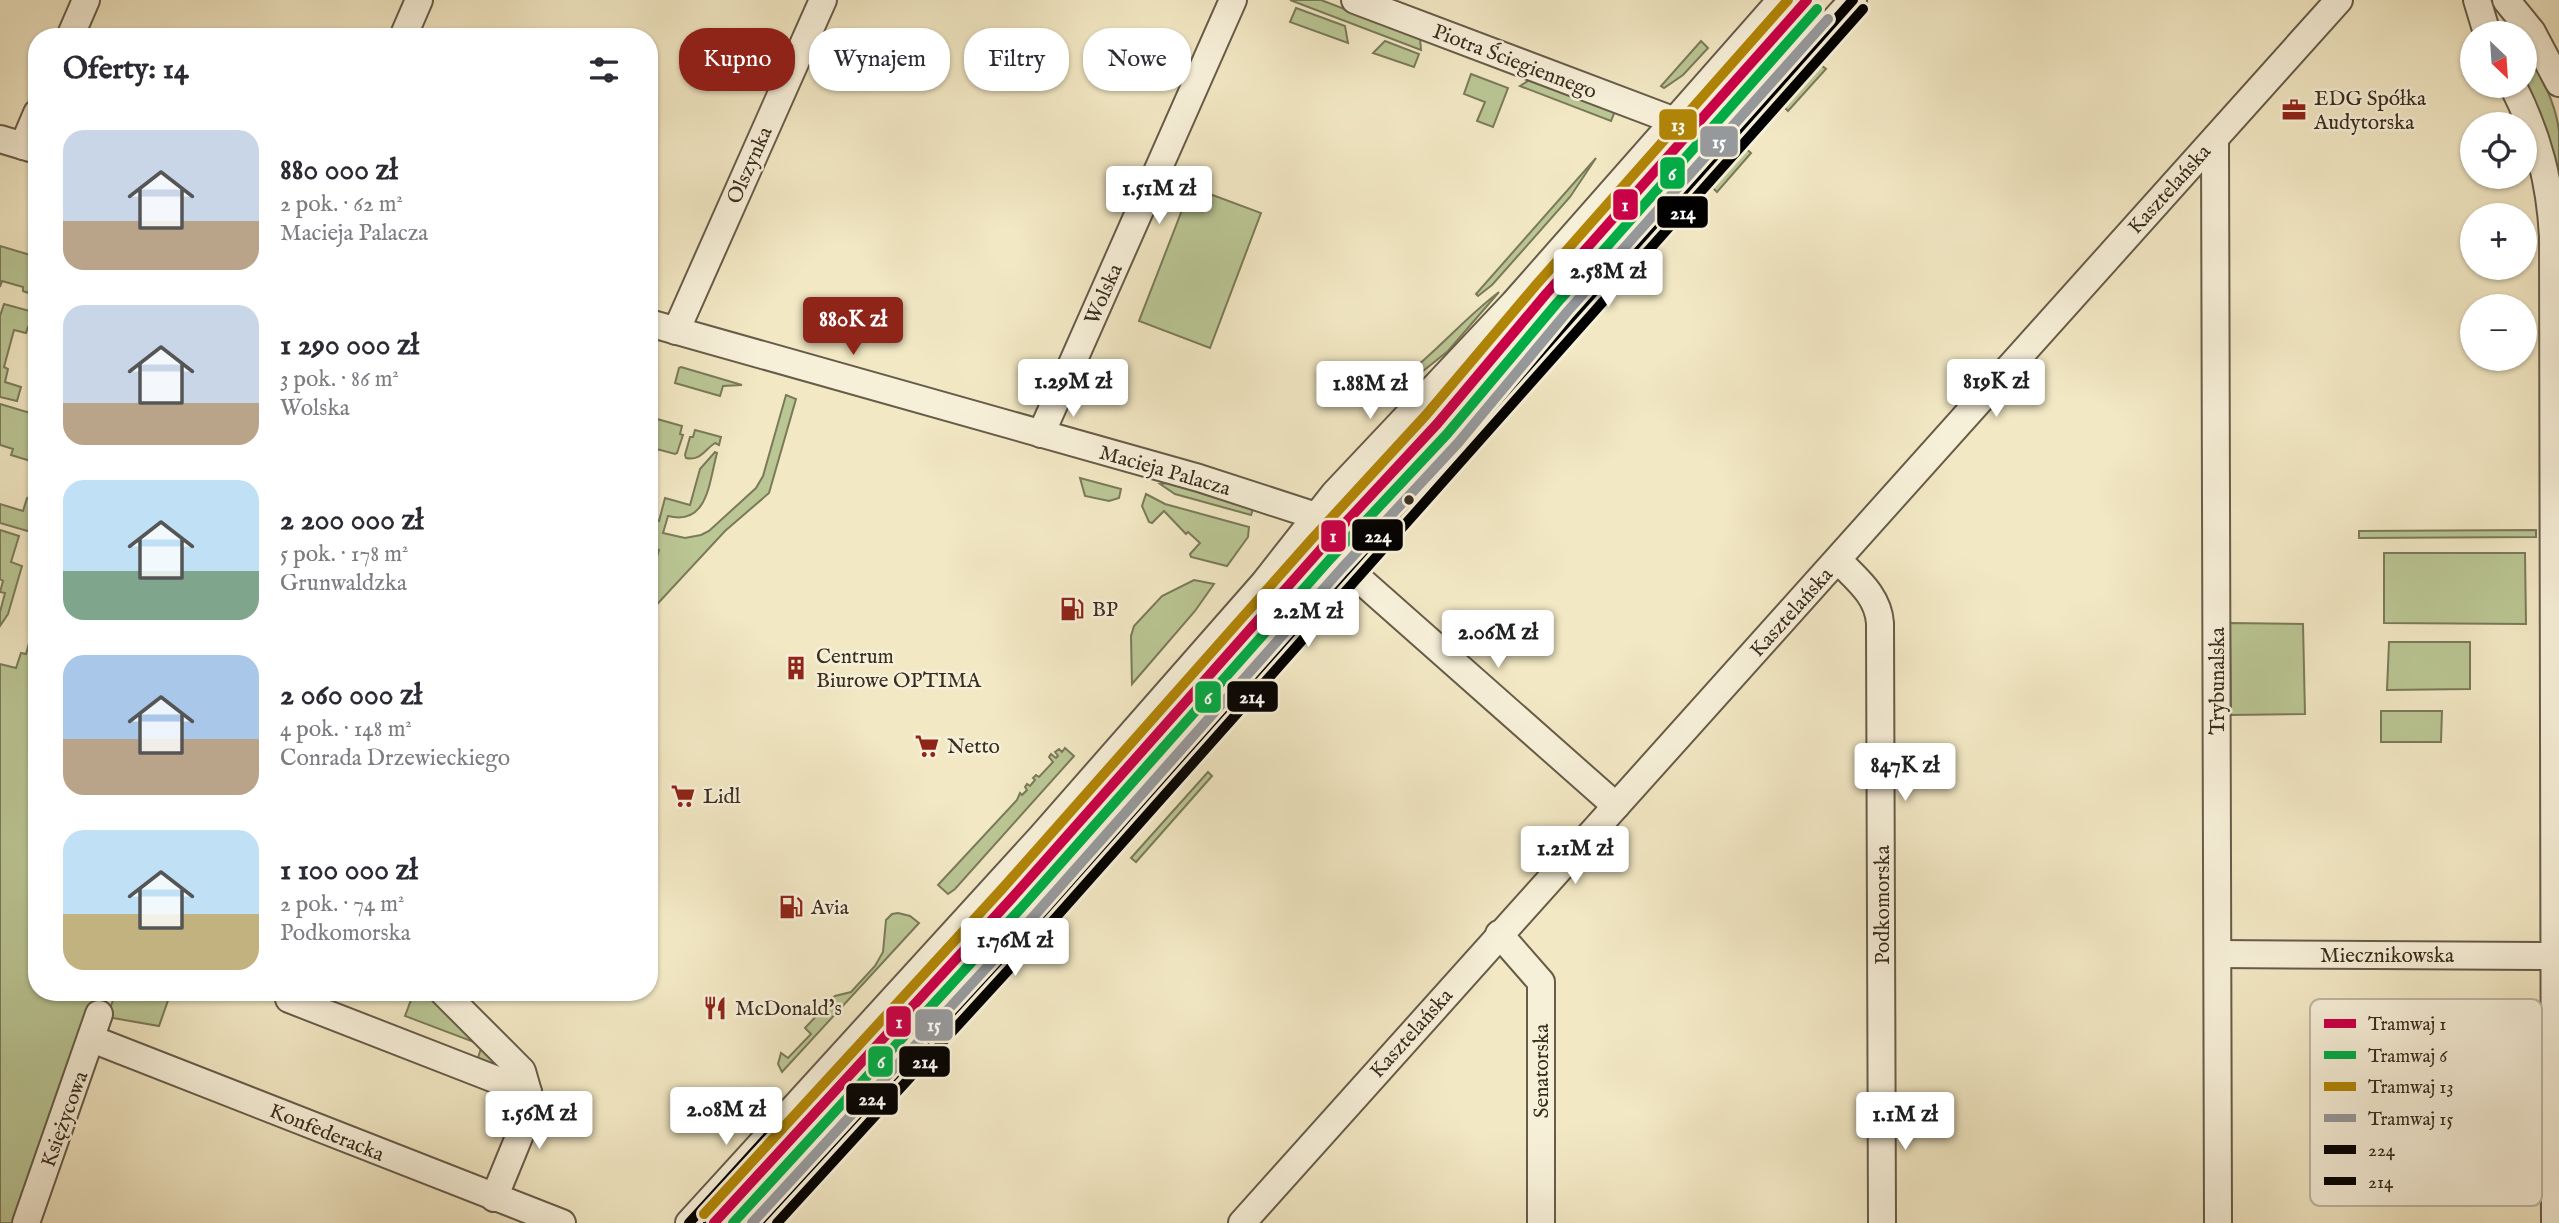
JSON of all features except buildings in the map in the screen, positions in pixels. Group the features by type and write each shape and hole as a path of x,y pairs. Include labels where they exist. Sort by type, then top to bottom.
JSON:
{"street":[{"path":"74,28 86,0"},
{"path":"407,28 419,0"},
{"name":"Olszynka","path":"676,331 823,0"},
{"name":"Wolska","path":"1041,434 1233,0"},
{"name":"Piotra Ściegiennego","path":"1354,0 1675,121"},
{"path":"688,1223 1041,837 1264,583 1316,516 1514,303 1781,0"},
{"path":"758,1223 1024,933 1853,0"},
{"name":"Kasztelańska","path":"1242,1223 2339,0"},
{"path":"2477,0 2483,21"},
{"path":"2506,0 2537,41 2559,83"},
{"path":"2518,98 2540,149 2548,185 2553,236 2555,1223"},
{"name":"Trybunalska","path":"2215,139 2218,1223"},
{"name":"Macieja Palacza","path":"658,326 1199,478 1316,516"},
{"name":"Podkomorska","path":"1838,560 1872,595 1879,610 1880,623 1882,1223"},
{"path":"1348,569 1616,806"},
{"name":"Senatorska","path":"1499,934 1541,982 1541,1223"},
{"name":"Miecznikowska","path":"2218,954 2555,956"},
{"path":"294,1001 528,1092"},
{"path":"452,1001 522,1071 528,1092 528,1115 494,1198"},
{"name":"Księżycowa","path":"26,1223 99,1014"},
{"name":"Konfederacka","path":"92,1040 562,1223"}],"green space":[{"path":"1290,0 1321,0 1420,38 1421,50"},
{"path":"1296,8 1345,26 1348,43 1290,22"},
{"path":"1385,41 1419,54 1414,67 1373,53"},
{"path":"1701,41 1708,48 1683,75 1664,88 1661,86"},
{"path":"1817,62 1826,69 1788,111 1781,104 1780,98 1811,63"},
{"path":"2538,71 2555,110 2559,131 2559,180 2549,139 2532,98 2538,98"},
{"path":"1471,74 1508,88 1493,127 1477,121 1485,102 1464,94"},
{"path":"1531,79 1615,111 1611,121 1520,86"},
{"path":"1737,146 1743,146 1751,153 1717,192 1709,184 1708,178"},
{"path":"1596,158 1570,197 1492,285 1478,296 1476,294"},
{"path":"1191,187 1261,213 1210,348 1139,321"},
{"path":"0,246 28,254 28,293 23,291 23,287 2,281 0,287"},
{"path":"1499,292 1448,351 1423,371 1418,365"},
{"path":"4,304 28,311 26,333 14,330 4,367 8,369 5,382 21,387 17,401 0,397 0,316"},
{"path":"681,367 742,385 723,386 720,396 675,383"},
{"path":"786,395 796,399 769,493 725,531 658,603 658,521 665,498 690,505 700,469 717,453 709,488 699,508 681,517 668,516 663,533 685,538 701,535 709,531 756,488 763,476"},
{"path":"0,404 28,412 28,460 11,455 13,449 0,445"},
{"path":"658,419 682,426 680,434 683,435 675,454 658,449"},
{"path":"695,430 721,437 719,445 715,443 699,456 686,458 690,437 693,437"},
{"path":"1080,478 1121,489 1119,498 1109,501 1085,496"},
{"path":"1168,483 1253,509 1251,515 1175,494 1160,484"},
{"path":"1146,494 1165,504 1249,527 1248,537 1227,566 1191,557 1190,554 1200,543 1188,532 1186,534 1164,511 1152,523 1149,522 1142,506"},
{"path":"27,498 28,531 0,523 0,504 23,511"},
{"path":"0,530 19,536 11,562 22,566 8,614 0,626 5,593 0,592 3,581 0,579"},
{"path":"2536,530 2536,537 2359,538 2359,531"},
{"path":"2384,553 2525,553 2526,624 2384,623"},
{"path":"1194,580 1214,584 1195,611 1132,684 1131,636 1134,626 1162,596"},
{"path":"2230,623 2303,624 2305,714 2231,715"},
{"path":"2389,642 2470,642 2470,689 2387,690"},
{"path":"28,647 28,1001 97,1001 13,1223 0,1223 0,664 16,668 21,653 26,654"},
{"path":"2381,711 2442,711 2441,742 2381,742"},
{"path":"1065,748 1074,756 948,894 938,885 1017,800 1020,793 1022,795 1027,790 1027,784 1030,786 1035,780 1033,778 1036,775 1039,777 1053,762 1049,757 1051,754 1056,758 1058,756 1055,752 1059,749 1062,752"},
{"path":"1208,772 1212,776 1136,862 1131,858"},
{"path":"892,914 910,916 919,923 782,1072 778,1064 781,1053 788,1058 811,1034 805,1028 835,996 851,992 875,966 883,952 886,920"},
{"path":"113,1001 168,1001 159,1026 107,1017"},
{"path":"411,1001 445,1001 509,1071 477,1061 482,1045 405,1016"}],"tram line":[{"name":"13","path":"704,1214 1002,889 1311,540 1426,415 1536,285 1788,0"},
{"name":"1","path":"714,1223 1012,898 1321,549 1437,424 1546,294 1807,0"},
{"name":"6","path":"733,1223 1022,907 1331,558 1447,434 1557,303 1817,9"},
{"name":"15","path":"752,1223 1033,917 1342,568 1458,443 1567,312 1828,19"}],"transit line":[{"name":"224","path":"758,1223 1024,933 1853,0"},
{"name":"214","path":"777,1223 1034,942 1863,9"},
{"name":"224","path":"689,1223 780,1123"},
{"name":"214","path":"708,1223 790,1132"}],"place":[{"name":"EDG Spółka Audytorska","path":"2294,110"},
{"name":"BP","path":"1072,609"},
{"name":"Centrum Biurowe OPTIMA","path":"796,668"},
{"name":"Netto","path":"927,746"},
{"name":"Lidl","path":"683,796"},
{"name":"Avia","path":"791,907"},
{"name":"McDonald's","path":"715,1008"}]}
